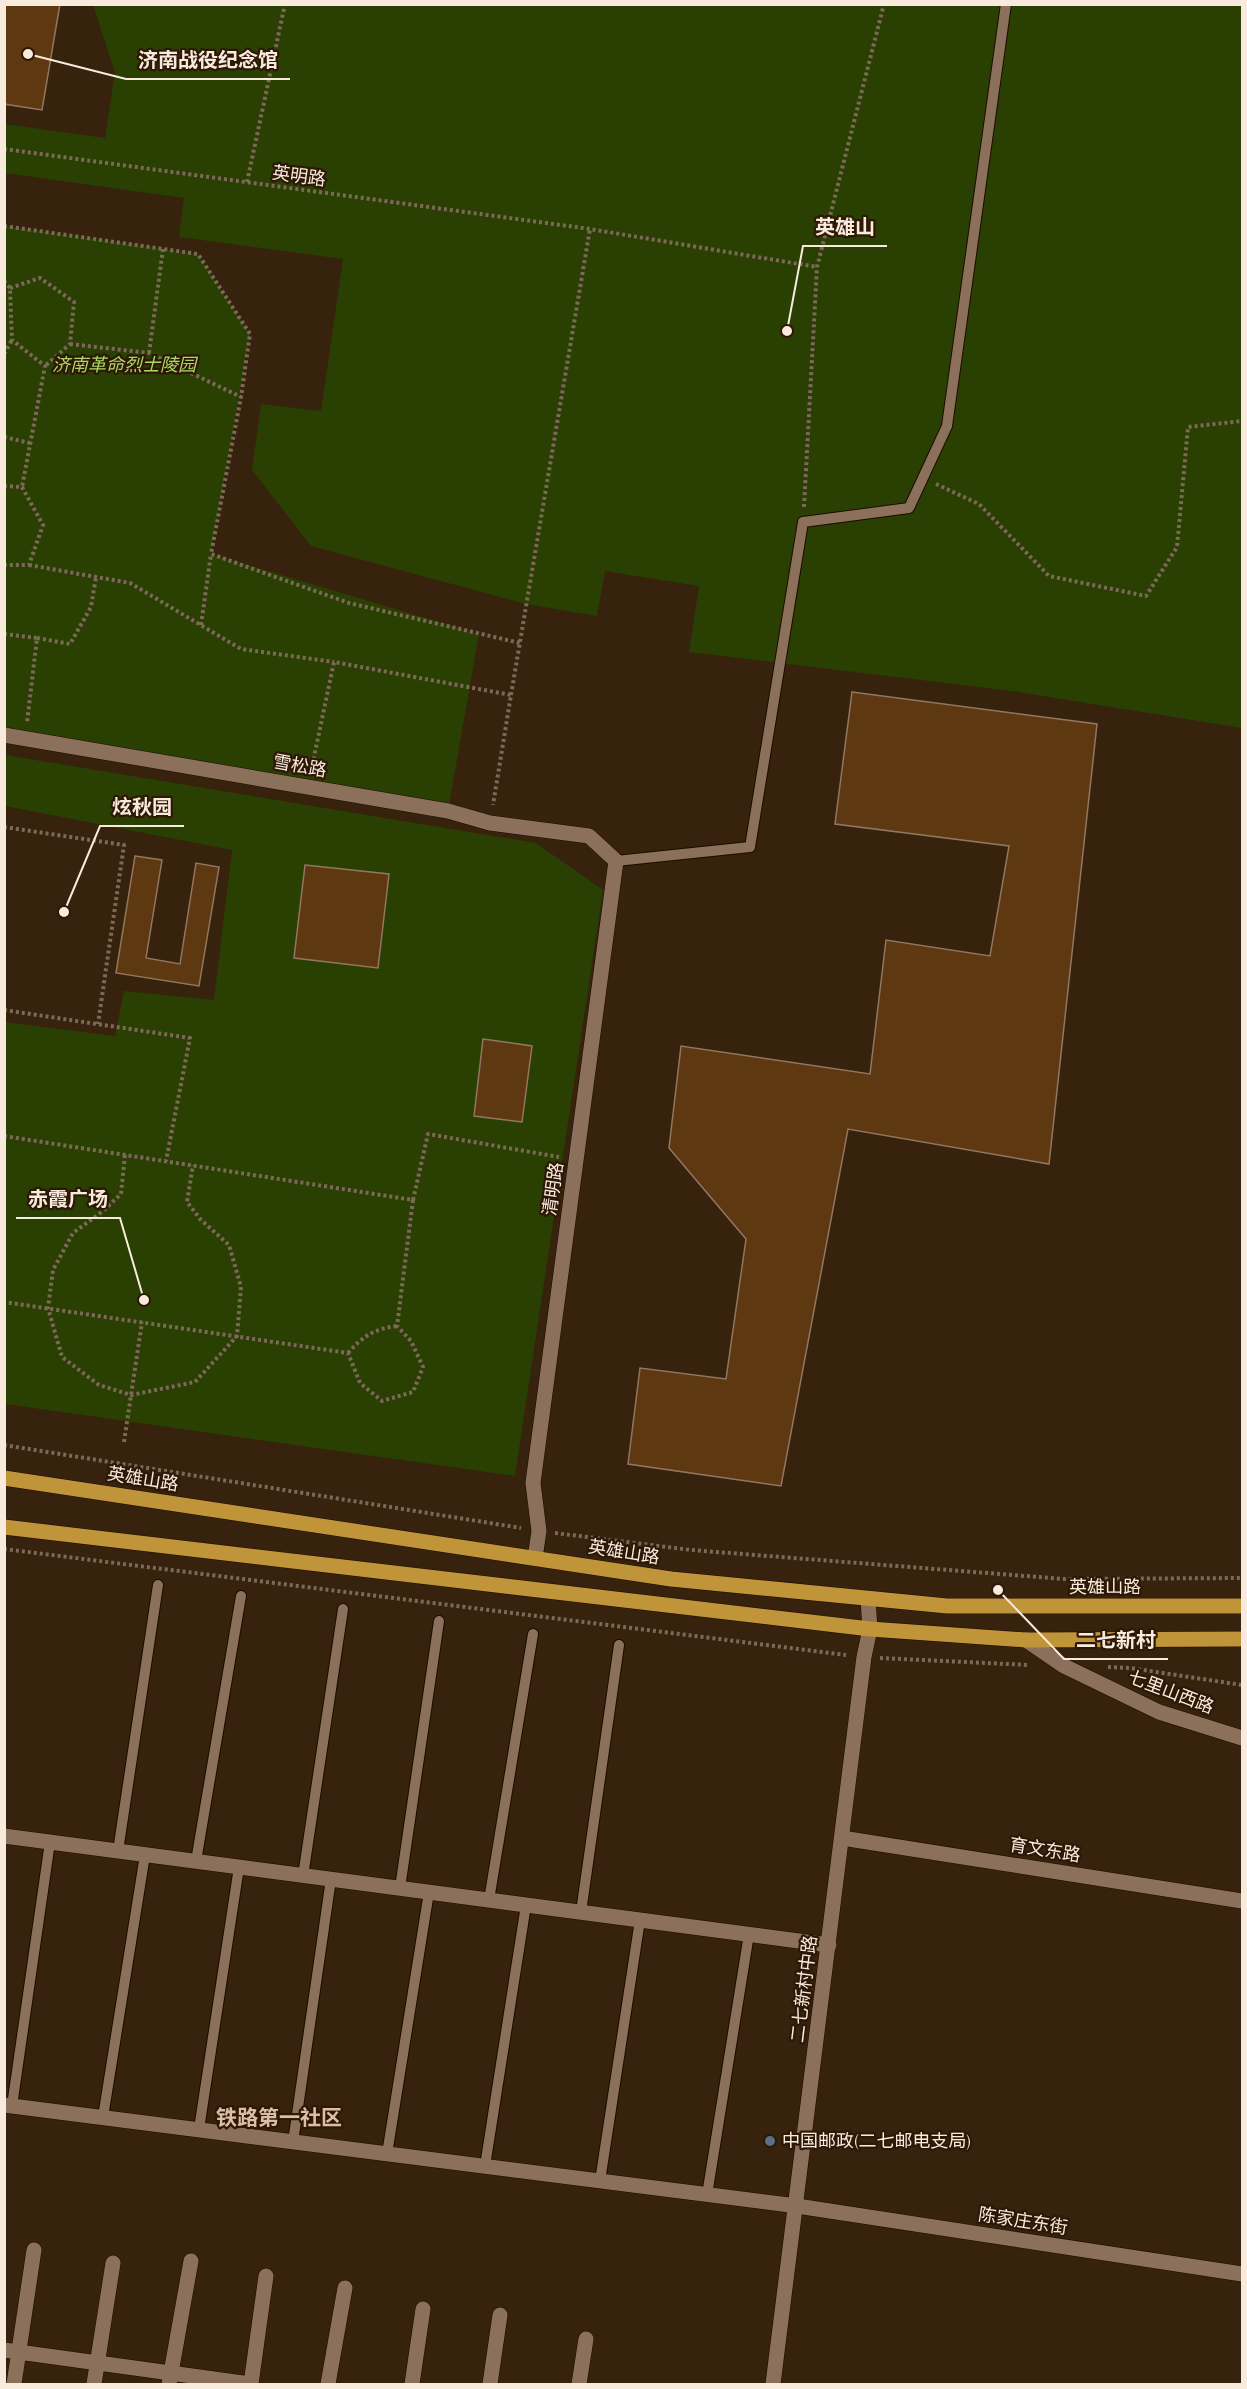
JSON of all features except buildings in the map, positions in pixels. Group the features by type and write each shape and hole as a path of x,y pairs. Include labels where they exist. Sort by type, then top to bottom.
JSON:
{"main road":[{"name":"英雄山路","path":"4,1478 671,1579 947,1606 1242,1606"},
{"path":"4,1527 870,1629 1026,1640 1242,1639"}],"street":[{"name":"雪松路","path":"4,735 448,811 490,823 589,836 616,861"},
{"name":"清明路","path":"535,1558 539,1531 533,1483 616,861"},
{"name":"二七新村中路","path":"773,2385 864,1657 870,1629 868,1599"},
{"name":"七里山西路","path":"1026,1640 1064,1666 1159,1712 1242,1738"},
{"path":"4,1836 829,1945"},
{"name":"育文东路","path":"842,1838 1242,1901"},
{"name":"陈家庄东街","path":"8,2105 797,2206 1242,2274"},
{"path":"14,2385 11,2351 34,2250"},
{"path":"170,2379 191,2261"},
{"path":"94,2385 113,2263"},
{"path":"11,2351 97,2363 170,2379 250,2385 266,2276"},
{"path":"328,2385 345,2288"},
{"path":"412,2385 423,2309"},
{"path":"490,2385 500,2315"},
{"path":"579,2385 586,2339"}],"lane":[{"path":"616,861 750,848 803,522 909,508 946,426 1006,4"},
{"path":"118,1851 158,1585"},
{"path":"196,1862 241,1596"},
{"path":"303,1876 343,1609"},
{"path":"400,1888 439,1621"},
{"path":"489,1900 532,1634"},
{"path":"581,1912 619,1645"},
{"path":"8,2105 50,1842"},
{"path":"103,2117 145,1855"},
{"path":"199,2129 239,1867"},
{"path":"293,2142 331,1879"},
{"path":"387,2154 429,1892"},
{"path":"485,2166 526,1905"},
{"path":"600,2181 640,1920"},
{"path":"707,2195 749,1934"}],"path":[{"path":"248,182 285,4"},
{"path":"803,522 817,267 885,4"},
{"name":"英明路","path":"4,148 590,229 817,267"},
{"path":"4,226 198,254 250,334 241,397 211,554 201,626"},
{"path":"490,823 590,229"},
{"path":"149,353 163,249"},
{"path":"10,288 40,278 74,302 70,344 45,366 22,488 42,525 29,566"},
{"path":"4,280 10,288 12,340 4,354"},
{"path":"12,340 45,366"},
{"path":"70,344 149,353 241,397"},
{"path":"922,478 979,504 1049,576 1146,596 1177,547 1188,427 1242,421"},
{"path":"4,437 30,443"},
{"path":"4,486 22,488"},
{"path":"211,554 349,603 520,643"},
{"path":"4,565 29,566 130,583 241,649 334,662 511,695"},
{"path":"4,634 70,644 91,607 96,577"},
{"path":"25,739 37,638"},
{"path":"308,787 334,662"},
{"path":"4,827 124,846 98,1024"},
{"path":"4,1010 190,1038 166,1161"},
{"path":"397,1326 413,1200 428,1134 576,1160"},
{"path":"4,1136 413,1200"},
{"path":"125,1155 121,1194 103,1211 73,1233 52,1270 48,1308 62,1357 99,1385 131,1395 195,1382 237,1336 241,1287 229,1245 201,1220 187,1202 193,1165"},
{"path":"4,1302 348,1353"},
{"path":"124,1442 142,1322"},
{"path":"348,1353 360,1383 382,1401 413,1392 423,1367 411,1341 397,1326"},
{"path":"348,1353 361,1338 378,1328 397,1326"},
{"path":"4,1445 539,1531 691,1550 1064,1579 1242,1578"},
{"path":"4,1549 864,1657 1064,1666"},
{"path":"1097,1667 1130,1668 1242,1685"}],"green space":[{"path":"93,5 1242,5 1242,728 1011,691 689,652 699,586 605,571 597,616 526,604 311,546 252,470 261,404 321,411 343,259 179,237 184,198 5,173 5,124 105,138 115,72"},
{"name":"济南革命烈士陵园","path":"5,226 198,254 250,334 211,554 479,634 448,811 5,730"},
{"path":"5,755 536,843 603,890 515,1476 5,1404 5,1022 115,1036 124,991 214,1000 232,850 5,806"}],"place":[{"name":"济南战役纪念馆","path":"28,54"},
{"name":"英雄山","path":"787,331"},
{"name":"炫秋园","path":"64,912"},
{"name":"赤霞广场","path":"144,1300"},
{"name":"二七新村","path":"998,1590"},
{"name":"中国邮政(二七邮电支局)","path":"770,2141"}],"district":[{"name":"铁路第一社区","path":"279,2118"}]}
